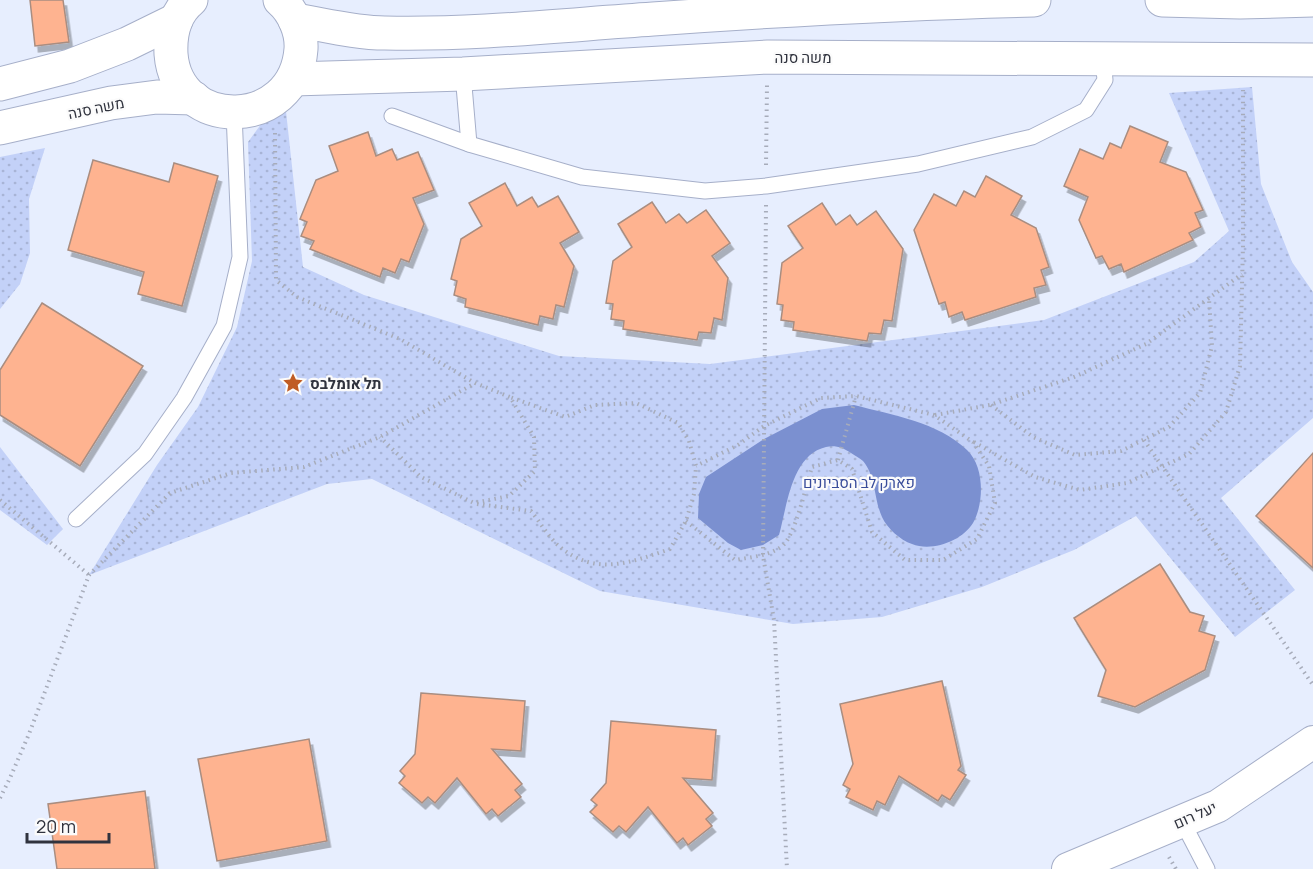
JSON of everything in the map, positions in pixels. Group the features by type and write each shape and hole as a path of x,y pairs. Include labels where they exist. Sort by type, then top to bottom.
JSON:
{"street":[{"path":"288,10 383,33 522,28 779,10 1034,0"},
{"path":"1162,0 1313,0"},
{"path":"186,6 171,41 172,62 180,82 194,98 212,109 234,113 256,110 284,90 300,64 301,42 288,10"},
{"path":"0,84 70,66 127,44 186,6"},
{"name":"משה סנה","path":"284,90 463,74 768,57 1313,60"},
{"name":"משה סנה","path":"0,128 111,104 158,97 194,98"},
{"name":"יעל רום","path":"1068,869 1218,806 1313,742"}],"lane":[{"path":"392,116 469,144 582,177 705,191 766,186 918,164 1032,137 1086,110 1105,80 1103,59"},
{"path":"463,74 469,144"},
{"path":"76,519 146,454 184,398 224,326 240,257 234,113"},
{"path":"1182,821 1207,869"}],"path":[{"path":"768,57 763,556 774,620 787,869"},
{"path":"696,466 738,445 764,426 821,398 856,396 934,415 1035,477 1080,490 1127,483 1189,454 1226,412 1240,366 1244,59"},
{"path":"284,90 276,280 297,297 400,339 475,383 565,417 595,405 636,403 678,423 689,441 696,466 694,494 686,521 670,549 623,565 590,564 559,547 531,511 474,503 421,477 380,437"},
{"path":"934,415 990,405 1074,377 1146,345 1242,274"},
{"path":"990,405 1033,437 1075,455 1121,451 1144,440 1169,427 1200,393 1212,346 1209,298"},
{"path":"0,798 28,734 89,575 170,493 231,472 304,467 380,437 475,383"},
{"path":"838,460 856,396"},
{"path":"474,503 509,496 535,471 534,437 510,397"},
{"path":"1144,440 1313,686"},
{"path":"686,521 735,560 763,556 783,546 794,526 812,467 838,460 852,469 872,532 905,560 943,560 977,539 995,503 989,466 973,441"},
{"path":"0,500 89,575"}],"green space":[{"name":"פארק לב הסביונים","path":"1252,87 1261,184 1292,262 1313,292 1313,418 1221,498 1295,590 1235,637 1136,516 1074,550 982,587 882,617 793,624 600,591 372,479 327,484 89,575 157,465 198,407 237,327 252,261 248,142 284,93 303,267 364,295 559,356 710,364 1044,320 1194,262 1229,231 1169,93"},
{"path":"45,148 29,199 30,253 20,284 0,309 0,157"},
{"path":"0,447 63,529 47,545 0,510"}],"water":[{"path":"854,405 929,426 955,440 973,457 980,476 981,496 977,515 962,535 946,543 928,547 903,540 884,521 877,503 873,481 863,461 833,446 814,452 805,460 792,484 779,535 763,545 741,550 728,543 698,518 699,494 706,477 764,439 822,409"}],"building":[{"path":"30,0 63,0 69,42 35,46"},
{"path":"1130,126 1168,142 1160,162 1186,172 1203,210 1195,213 1201,227 1189,233 1193,240 1124,272 1121,264 1109,269 1102,256 1096,258 1079,220 1088,197 1064,186 1080,149 1103,159 1110,143 1121,148"},
{"path":"368,132 376,156 392,149 397,160 418,152 434,190 413,198 424,224 409,262 401,259 395,273 383,268 380,277 310,249 314,241 301,236 307,222 300,219 316,180 338,171 329,146"},
{"path":"93,160 169,182 174,163 218,176 182,306 138,294 144,272 68,250"},
{"path":"986,176 1022,196 1011,215 1036,228 1049,267 1041,270 1046,285 1034,288 1036,297 965,320 962,312 949,317 945,302 939,304 914,230 934,194 956,206 964,191 975,197"},
{"path":"505,183 517,206 532,197 538,207 558,196 579,232 560,243 574,266 564,307 556,305 553,319 540,316 538,325 465,307 466,299 454,295 457,281 451,279 461,239 482,226 469,203"},
{"path":"652,202 666,223 679,214 687,223 706,210 730,243 712,256 728,278 722,320 714,318 711,333 699,332 697,340 623,329 624,321 611,319 613,304 606,303 613,261 632,247 618,224"},
{"path":"822,203 836,225 850,215 857,225 876,211 903,249 892,321 884,320 881,334 869,333 867,341 793,330 794,322 781,320 783,305 777,304 782,263 803,248 788,226"},
{"path":"42,303 143,366 80,466 0,415 0,370"},
{"path":"1313,453 1313,568 1256,516"},
{"path":"1160,564 1190,612 1204,616 1199,631 1215,636 1205,670 1135,707 1098,696 1106,670 1074,618"},
{"path":"942,681 961,766 958,770 966,775 950,800 942,795 938,801 899,776 885,805 877,801 873,810 846,797 850,789 843,785 853,764 840,704"},
{"path":"421,693 525,701 521,751 492,749 522,784 515,790 521,797 498,816 492,809 486,814 457,778 435,803 428,797 422,803 399,783 405,776 400,771 415,754"},
{"path":"611,721 716,730 712,780 683,778 713,813 706,819 712,826 688,845 683,838 677,843 648,807 626,832 619,826 613,832 590,812 597,805 591,800 606,783"},
{"path":"309,739 327,841 217,861 198,759"},
{"path":"145,791 155,869 57,869 48,804"}],"place":[{"name":"תל אומלבס","path":"293,383"}]}
